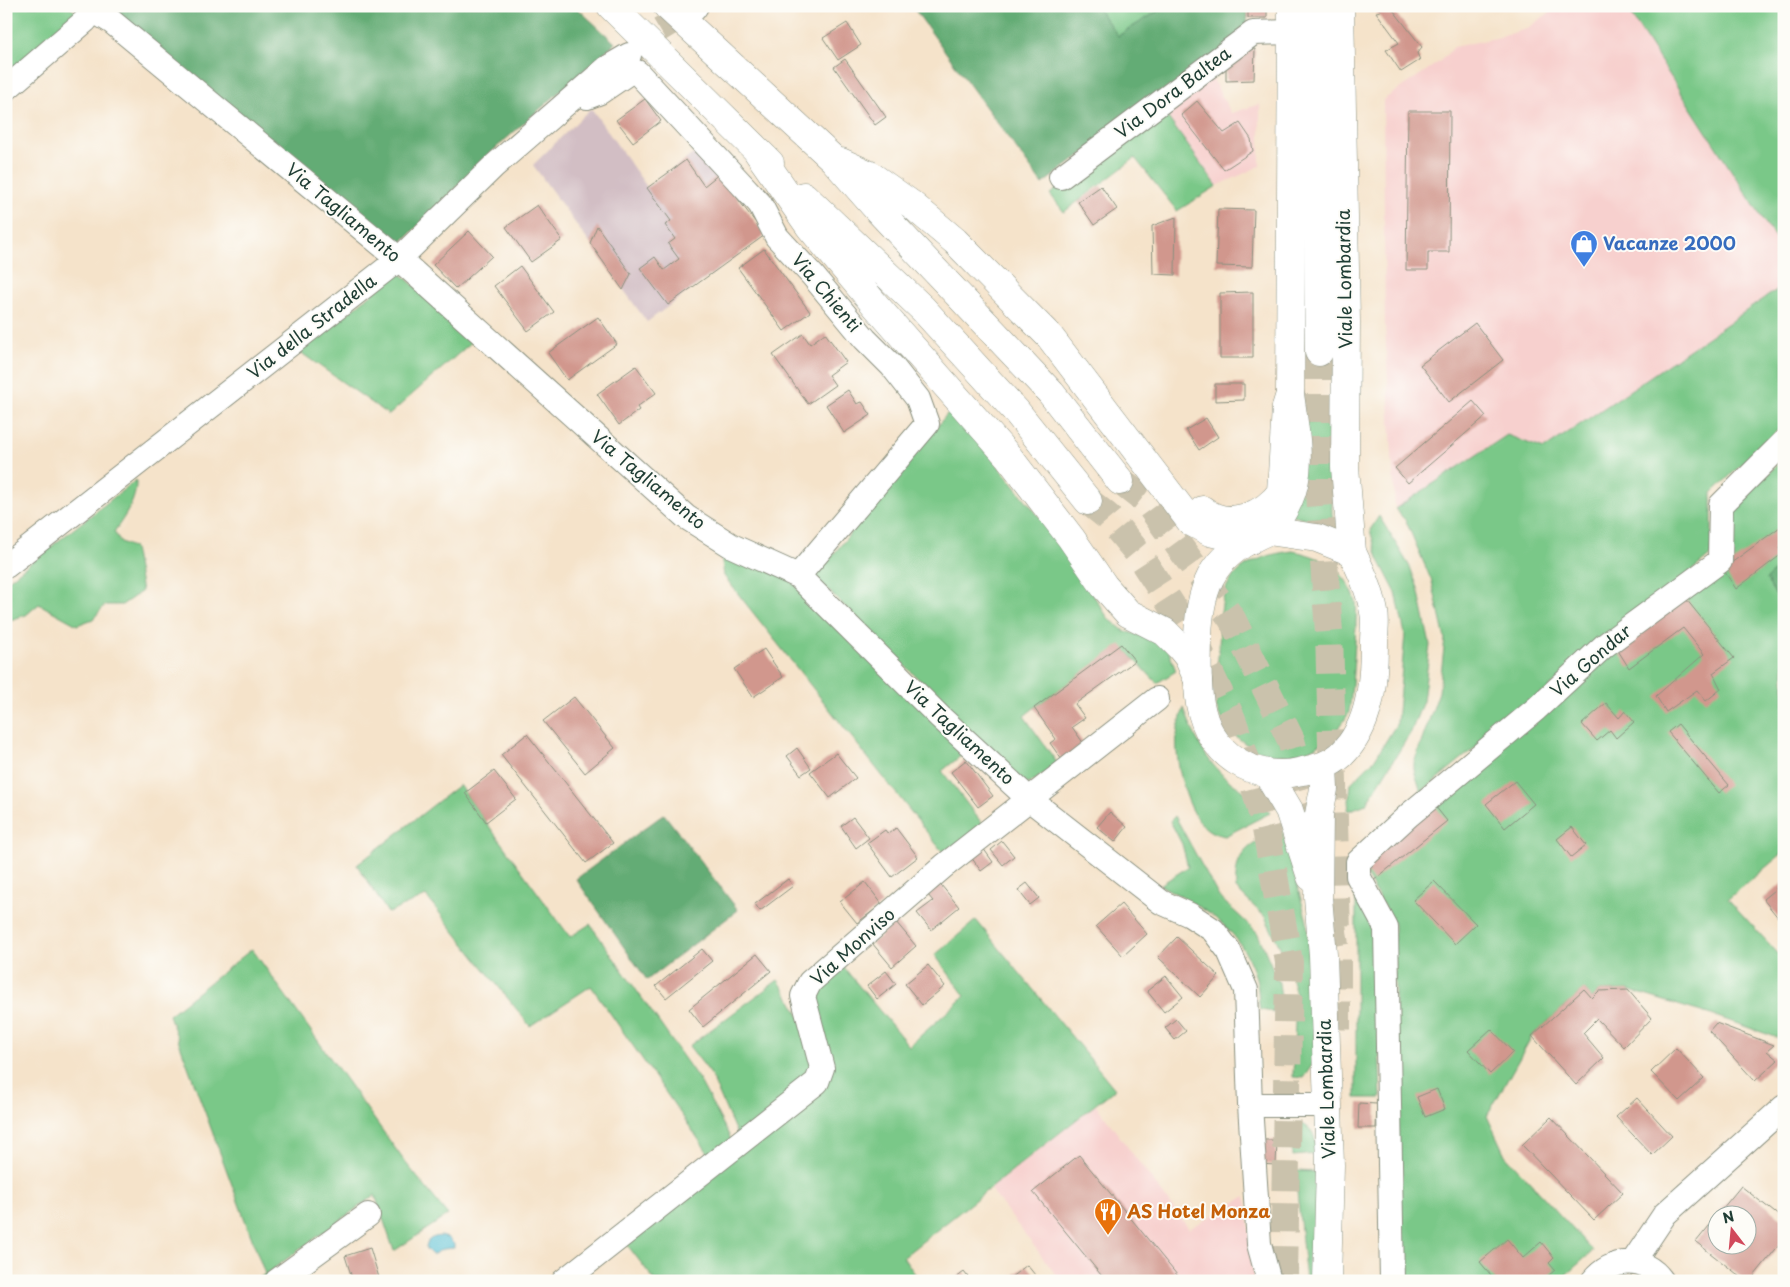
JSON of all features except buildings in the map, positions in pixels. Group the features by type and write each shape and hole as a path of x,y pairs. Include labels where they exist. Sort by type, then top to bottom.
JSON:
{"main road":[{"path":"611,6 756,151 923,309 1016,411 1088,501"},
{"path":"666,6 833,158 877,209 1051,393 1120,481"},
{"path":"1316,6 1319,352"},
{"name":"Viale Lombardia","path":"1340,6 1346,322 1345,467 1352,552"},
{"path":"1050,336 1191,522 1210,532 1259,536 1317,538 1352,552 1367,583 1375,614 1372,692 1354,739 1340,755 1323,767 1296,773 1267,773 1241,766 1217,742 1200,705 1198,680 1198,633 1203,590 1213,571 1227,556 1259,536 1282,516 1294,489 1299,457 1290,394 1292,19"},
{"path":"756,151 816,234 877,308 1008,456 1072,538 1104,586 1128,614 1165,632 1180,646 1188,657 1198,680"},
{"path":"833,158 870,174 911,204 955,241 1050,336 1122,402 1196,503 1207,513 1222,519 1237,519 1263,511 1274,504 1281,492 1286,407 1290,394"},
{"name":"Viale Lombardia","path":"1323,767 1324,789 1319,814 1318,897 1323,955 1330,1165 1327,1281"},
{"name":"Viale Lombardia","path":"1267,773 1289,810 1318,897"}],"street":[{"path":"6,89 85,21 88,17 87,7"},
{"name":"Via Tagliamento","path":"87,7 112,22 399,259 686,517 732,546 798,576 940,717 1029,799 1161,902 1190,915 1213,930 1229,951 1246,990 1250,1105"},
{"name":"Via Dora Baltea","path":"1061,177 1252,33 1292,19"},
{"name":"Via della Stradella","path":"6,566 399,259 494,166 606,68 629,55"},
{"name":"Via Chienti","path":"571,100 592,96 632,72 637,72 760,204 777,237 813,276 865,339 892,366 918,399 927,424 798,576"},
{"name":"Via Gondar","path":"1392,1281 1386,928 1358,876 1358,862 1438,791 1536,709 1604,646 1720,561 1721,505 1784,442"},
{"name":"Via Monviso","path":"564,1281 817,1082 822,1068 803,996 810,982 944,866 1157,699"},
{"path":"1270,1281 1259,1244 1250,1105 1328,1105"},
{"path":"1633,1262 1665,1214 1784,1106"},
{"path":"277,1281 368,1216"},
{"path":"1593,1281 1601,1271 1613,1264 1633,1262 1647,1267 1662,1281"}],"shaded area":[{"name":"Vacanze 2000","path":"1559,6 1625,6 1784,252 1784,285 1544,449 1506,435 1395,509 1385,327 1383,100 1439,62 1454,47 1526,29"},
{"path":"1209,72 1231,113 1260,104 1260,166 1217,186 1163,111"},
{"path":"591,108 647,187 699,150 765,235 647,322 533,165"},
{"path":"1096,1105 1189,1229 1246,1196 1254,1281 1061,1281 990,1189"}],"green space":[{"path":"6,6 67,6 81,15 6,78"},
{"path":"98,6 575,6 615,43 497,147 399,245"},
{"path":"912,6 1096,6 1118,36 1166,6 1248,6 1247,32 1042,184"},
{"path":"1096,6 1166,6 1118,36"},
{"path":"1625,6 1784,6 1784,252"},
{"path":"1163,111 1217,186 1177,211 1135,158 1064,212 1050,194"},
{"path":"399,272 474,340 389,415 300,352"},
{"path":"1784,285 1784,424 1712,493 1712,554 1421,792 1414,770 1414,763 1439,692 1445,639 1432,582 1406,521 1395,509 1507,435 1544,449"},
{"path":"952,408 1058,540 1108,618 1123,630 1156,641 1169,652 1176,671 1157,683 1121,645 1034,708 1024,716 1058,764 1029,784 1024,783 815,577"},
{"path":"1331,417 1332,515 1335,526 1292,515 1306,418"},
{"path":"1784,458 1784,563 1766,579 1784,609 1784,852 1728,899 1784,960 1784,1040 1718,1017 1628,990 1599,991 1592,998 1584,989 1532,1036 1487,1116 1505,1155 1593,1251 1559,1281 1399,1281 1394,924 1360,865 1610,652 1710,578 1729,512"},
{"path":"136,480 135,494 126,514 114,532 121,542 134,548 142,591 122,605 105,605 93,619 77,625 39,604 26,615 10,620 6,619 6,582"},
{"path":"1379,516 1410,567 1418,588 1430,645 1423,701 1411,732 1366,804 1348,811 1351,783 1375,759 1397,723 1405,634 1396,593 1378,558 1370,530"},
{"path":"723,548 789,579 967,751 942,771 984,826 945,855 724,576 721,556"},
{"path":"1293,551 1316,558 1330,565 1342,575 1354,595 1356,609 1351,693 1349,712 1336,731 1322,743 1307,751 1275,754 1260,751 1245,743 1232,732 1217,710 1215,683 1223,598 1227,587 1240,570 1250,564 1271,555"},
{"path":"1784,563 1784,609 1766,579"},
{"path":"1184,708 1196,737 1213,765 1228,780 1256,799 1270,813 1225,836 1212,832 1202,824 1189,802 1180,773 1177,735"},
{"path":"459,785 570,937 590,924 700,1081 732,1141 711,1157 591,986 530,1026 426,896 388,913 357,865"},
{"path":"664,814 738,910 647,980 576,879"},
{"path":"1175,816 1219,897 1257,932 1279,983 1283,1013 1260,1010 1255,975 1248,957 1229,930 1205,911 1160,885 1188,867 1182,844 1170,821"},
{"path":"1282,831 1307,921 1316,1060 1303,1078 1293,1077 1296,995 1287,961 1265,917 1236,889 1238,865 1246,850 1261,840"},
{"path":"1356,890 1375,935 1381,1098 1356,1098"},
{"path":"976,920 1115,1089 903,1257 920,1281 655,1281 625,1242 822,1087 810,995 840,963 909,1046 965,996 935,955"},
{"path":"252,949 405,1162 448,1215 394,1251 375,1195 266,1274 267,1281 255,1281 265,1274 169,1015"},
{"path":"778,980 804,1026 812,1052 812,1065 806,1081 738,1137 710,1073 689,1046"},
{"path":"1302,1124 1307,1126 1312,1133 1317,1154 1292,1156 1292,1125"},
{"path":"1295,1171 1318,1172 1317,1281 1306,1281"}],"water":[{"path":"441,1236 448,1238 454,1244 454,1248 443,1249 432,1255 426,1249 427,1243 432,1238"}],"tunnel":[{"path":"632,53 658,31 694,9"},
{"path":"1319,352 1319,493 1329,632 1337,935"},
{"path":"1120,481 1147,502 1232,619 1291,740 1316,834"},
{"path":"1088,501 1108,517 1137,552 1194,640 1232,719 1253,780 1266,829 1289,962 1284,1281"},
{"path":"1331,918 1337,959 1337,1034"}],"place":[{"name":"Vacanze 2000","path":"1584,268"},
{"name":"AS Hotel Monza","path":"1108,1236"}]}
